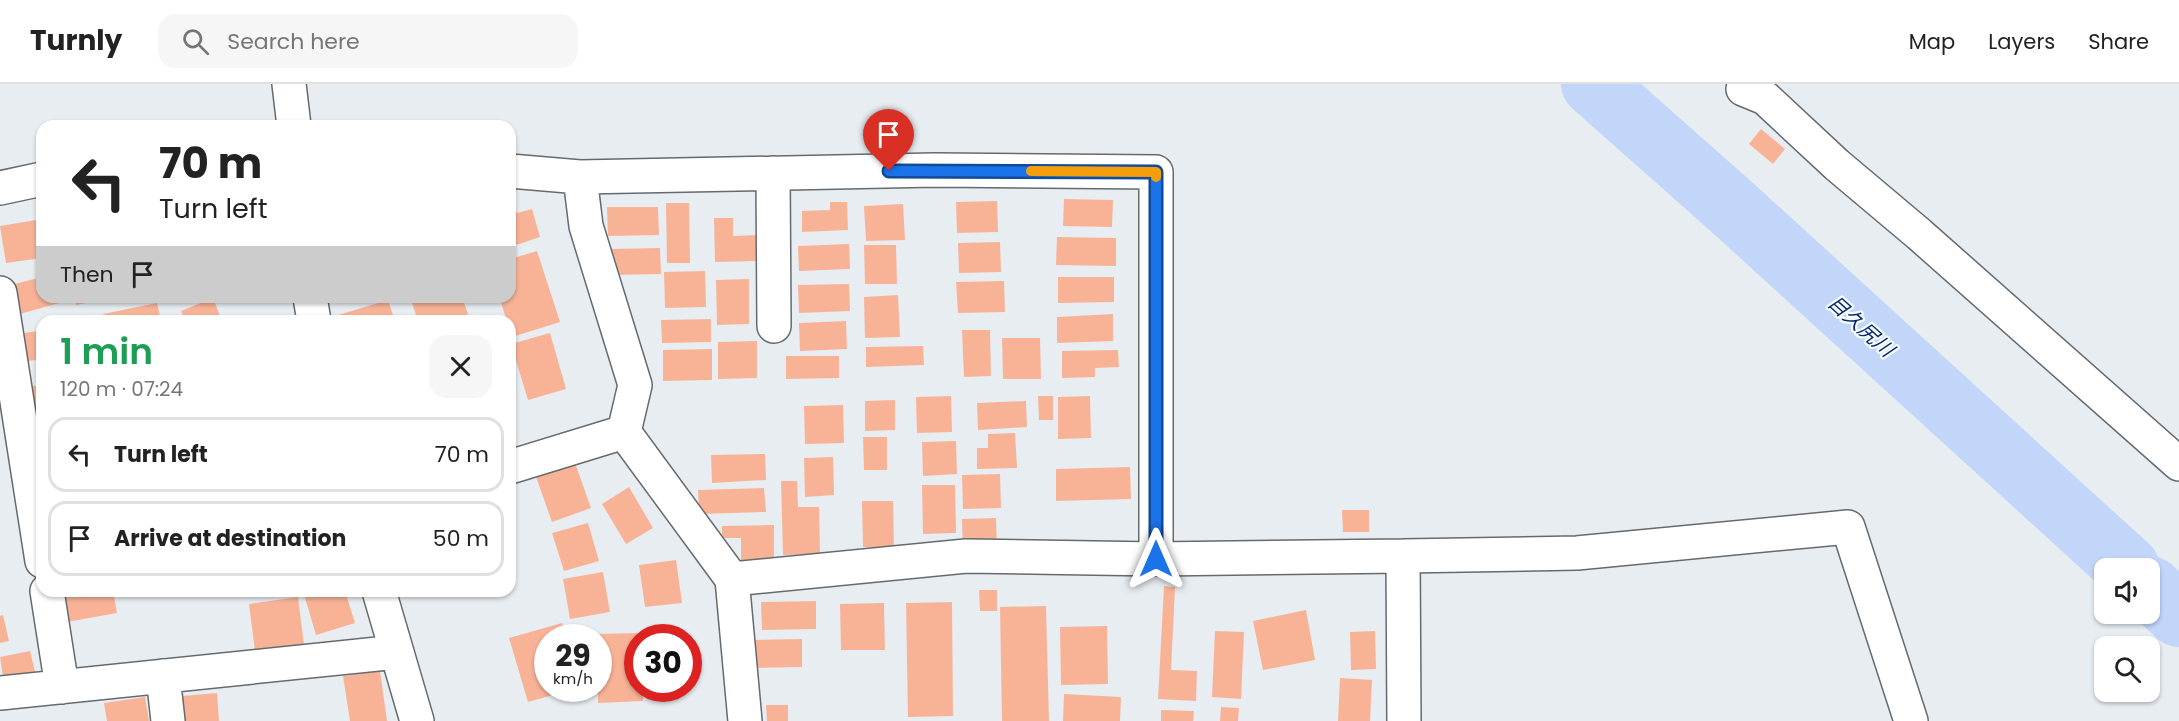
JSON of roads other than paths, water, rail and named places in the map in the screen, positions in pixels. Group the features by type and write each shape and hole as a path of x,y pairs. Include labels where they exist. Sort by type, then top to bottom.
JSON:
{"street":[{"path":"289,84 293,120"},
{"path":"1762,90 1837,165 1919,234 2179,464"},
{"path":"516,172 580,177 936,170 1156,172 1156,559"},
{"path":"773,173 774,326"},
{"path":"580,177 586,226 635,385 624,432 732,579 745,721"},
{"path":"0,188 36,180"},
{"path":"0,293 36,523"},
{"path":"516,465 624,432"},
{"path":"732,579 966,555 1156,559 1577,554 1848,527 1911,721"},
{"path":"1403,556 1404,721"},
{"path":"48,597 62,687"},
{"path":"381,597 417,721"},
{"path":"0,693 397,652"},
{"path":"163,676 168,721"}],"waterway":[{"name":"目久尻川","path":"1593,84 1734,209 2117,558"},
{"name":"目久尻川","path":"2160,597 2179,615"}]}
